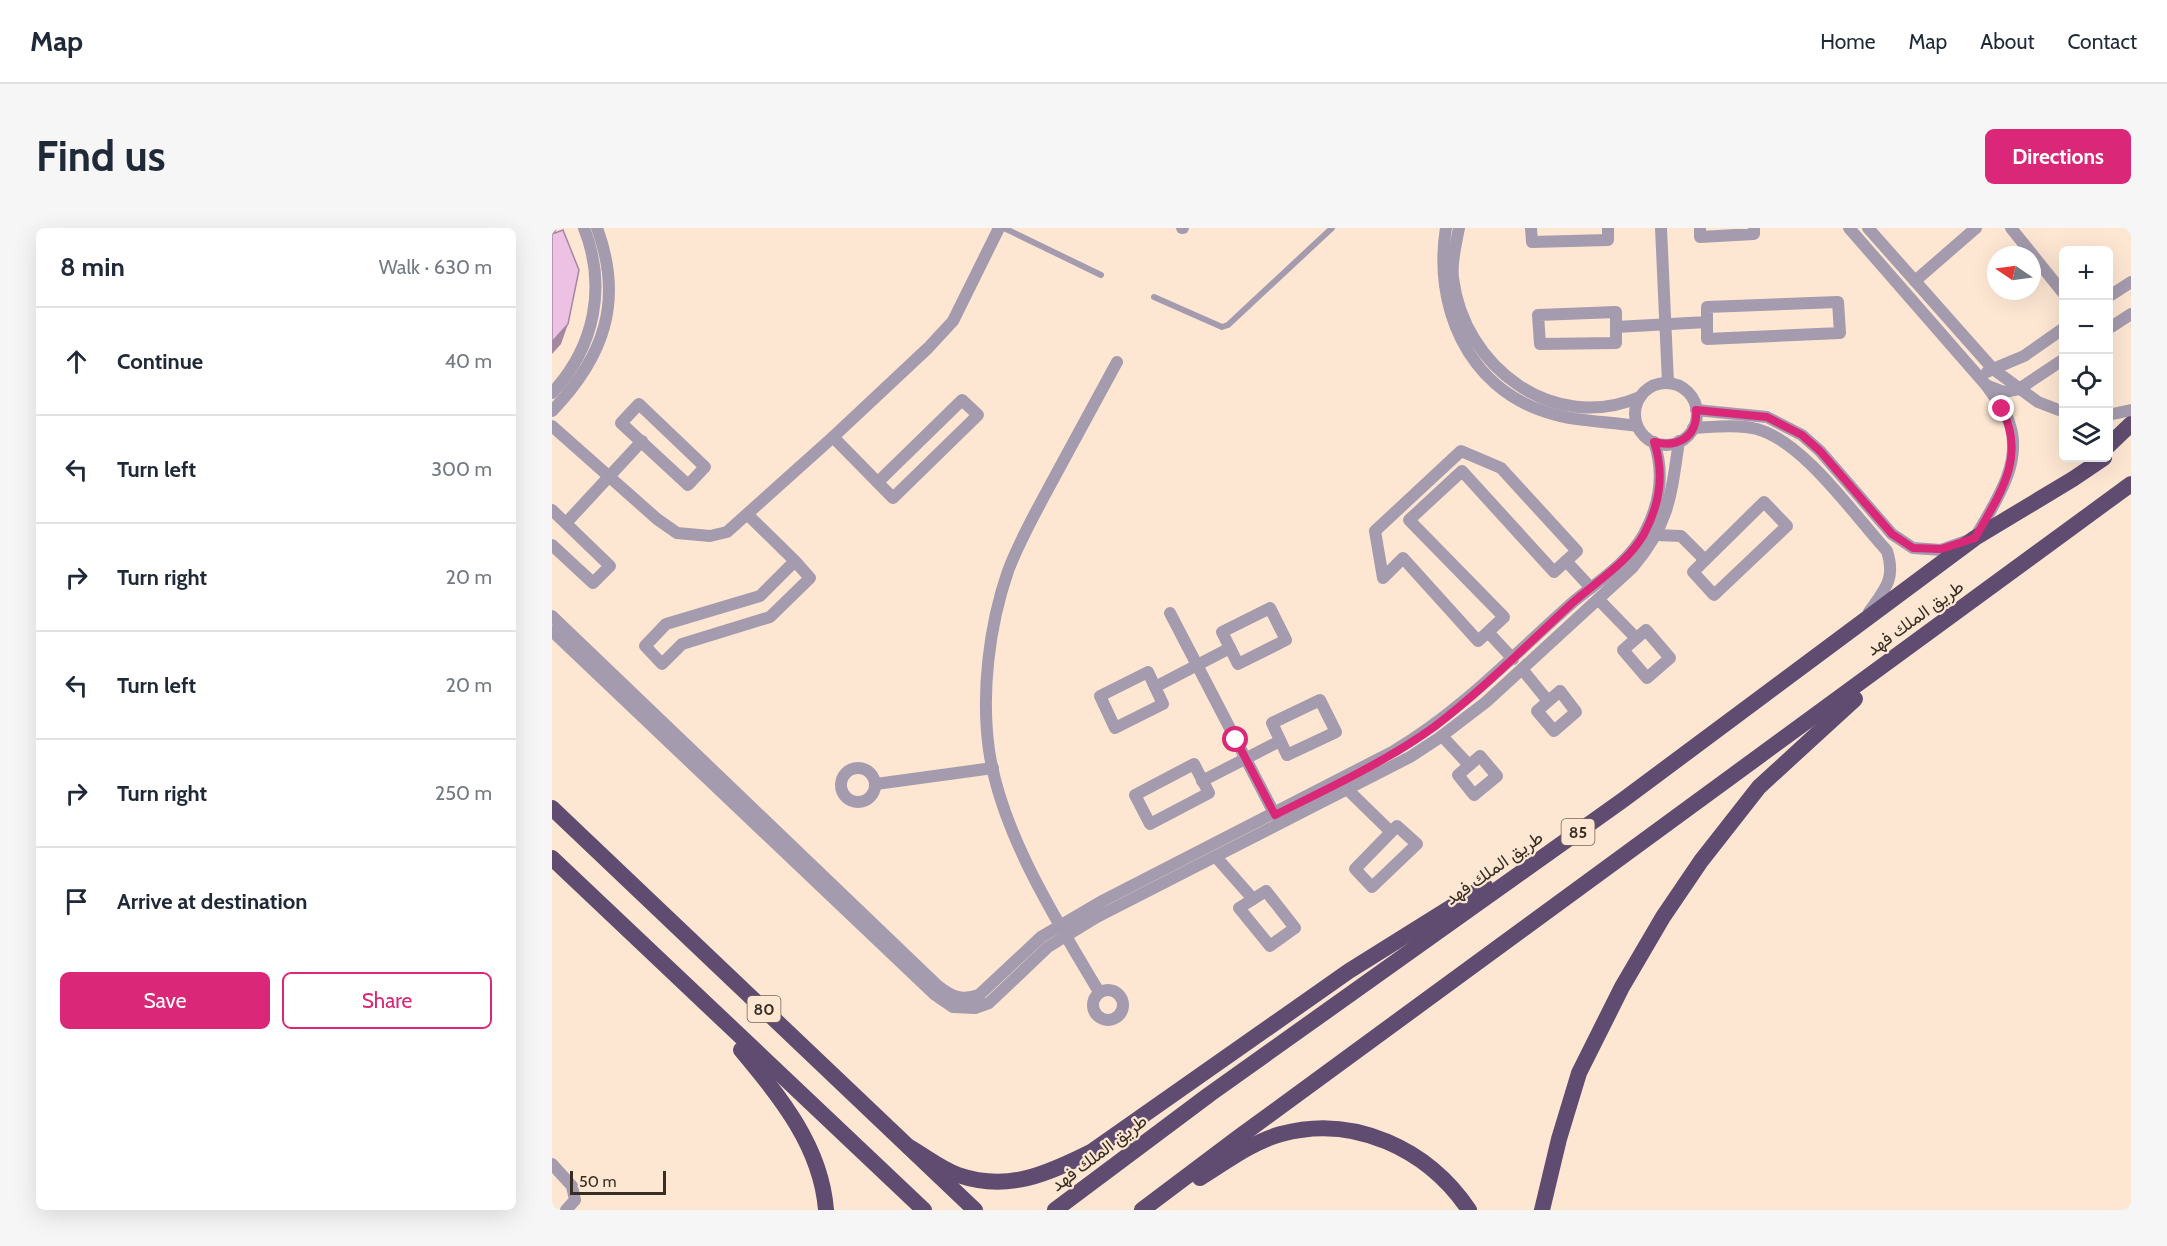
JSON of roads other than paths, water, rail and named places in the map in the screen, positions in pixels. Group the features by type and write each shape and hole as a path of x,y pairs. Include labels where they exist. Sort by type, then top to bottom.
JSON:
{"highway":[{"path":"2113,442 2131,424"},
{"path":"2113,451 2131,438"},
{"path":"2073,479 2092,462"},
{"name":"طريق الملك فهد","path":"1055,1210 1210,1094 1623,800 1860,626 1975,538 2098,462"},
{"name":"طريق الملك فهد","path":"1143,1210 1258,1122 2131,484"},
{"path":"1542,1210 1559,1138 1580,1073 1622,987 1663,917 1701,861 1759,787 1819,729 1954,614"},
{"path":"909,1147 956,1175 991,1183 1020,1182 1065,1165 1091,1152 1349,970 1623,800"},
{"name":"80","path":"552,808 975,1210"},
{"name":"80","path":"552,858 924,1210"},
{"path":"688,987 770,1085 795,1122 813,1155 826,1210"},
{"path":"1149,1210 1257,1143 1282,1134 1317,1129 1350,1129 1383,1139 1415,1156 1437,1172 1469,1210"}],"street":[{"path":"552,393 574,365 586,344 593,320 596,272 592,247 584,228"},
{"path":"552,411 585,372 598,348 606,324 610,287 606,257 597,228"},
{"path":"552,426 657,519 677,533 710,536 727,532 833,437 928,348 953,321 999,228"},
{"path":"1446,228 1442,251 1443,282 1451,320 1464,348 1482,371 1504,391 1546,412 1584,421 1636,426"},
{"path":"1459,228 1453,277 1463,317 1473,339 1501,371 1527,390 1548,401 1585,408 1618,407 1641,397"},
{"path":"1531,228 1532,242 1608,240 1608,228"},
{"path":"1661,228 1668,383"},
{"path":"1700,228 1700,237 1754,234 1754,228"},
{"path":"1696,410 1767,417 1802,435 1828,459 1892,534 1913,548 1941,549 1975,538 2003,487 2013,446 2010,425 1982,381 1849,228"},
{"path":"1868,228 1993,369 2038,402 2059,410"},
{"path":"1914,281 1976,228"},
{"path":"2011,228 2059,288"},
{"path":"2113,294 2131,282"},
{"path":"1838,302 1840,333 1707,339 1707,322 1707,307 1838,302"},
{"path":"1616,312 1616,327 1616,342 1540,344 1538,315 1616,312"},
{"path":"2113,326 2131,314"},
{"path":"1616,327 1665,322 1707,322"},
{"path":"1982,381 1993,369 2024,356 2059,332"},
{"path":"1100,992 1064,931 1021,848 1000,795 989,751 986,702 997,611 1008,572 1023,535 1117,362"},
{"path":"1982,381 2004,392 2019,389 2059,362"},
{"path":"1663,382 1682,386 1695,401 1696,410 1697,421 1687,438 1669,446 1649,441 1636,426 1635,407 1641,397 1645,390 1663,382"},
{"path":"833,437 893,498 978,415 962,400 878,482"},
{"path":"639,404 705,467 688,485 642,441 621,423 639,404"},
{"path":"2113,414 2131,410"},
{"path":"1693,428 1726,426 1757,429 1782,440 1808,461 1887,551 1892,568 1887,586 1860,626"},
{"path":"566,523 642,441"},
{"path":"552,616 949,994 960,998 979,995 1027,950 1097,917 1348,789 1410,757 1442,736 1522,669 1634,567 1656,535 1670,503 1679,441"},
{"path":"552,631 926,986 953,1007 975,1008 989,1003 1064,931 1104,900 1275,815 1432,728 1625,559 1644,534 1654,509 1661,481 1660,460 1654,442"},
{"path":"1461,451 1501,468 1577,551 1554,572 1462,471 1409,520 1504,617 1488,632 1478,641 1403,558 1383,578 1375,531 1461,451"},
{"path":"1764,502 1787,526 1714,595 1693,572 1705,560 1764,502"},
{"path":"552,510 610,566 593,583 552,545"},
{"path":"748,515 795,561 810,578 770,617 682,644 662,664 645,646 666,624 760,596 795,561"},
{"path":"1656,535 1681,536 1705,560"},
{"path":"1566,561 1591,588"},
{"path":"1599,600 1636,639"},
{"path":"1270,608 1286,640 1238,664 1230,648 1222,632 1270,608"},
{"path":"1170,613 1275,815"},
{"path":"1488,632 1513,659"},
{"path":"1155,687 1230,648"},
{"path":"1522,669 1548,701"},
{"path":"1148,672 1155,687 1163,704 1115,728 1100,696 1148,672"},
{"path":"1320,700 1336,732 1287,755 1280,741 1272,723 1320,700"},
{"path":"1442,736 1469,765"},
{"path":"1202,781 1280,741"},
{"path":"1194,764 1202,781 1209,793 1150,824 1135,795 1194,764"},
{"path":"876,784 993,768"},
{"path":"1348,789 1391,832"},
{"path":"1398,826 1417,844 1372,887 1355,869 1391,832 1398,826"},
{"path":"1215,857 1253,899"},
{"path":"1266,891 1295,928 1270,946 1239,908 1253,899 1266,891"},
{"path":"552,1164 572,1186 575,1200 566,1210"}],"lane":[{"path":"1004,228 1101,275"},
{"path":"1155,297 1222,327 1228,325 1332,228"}]}
